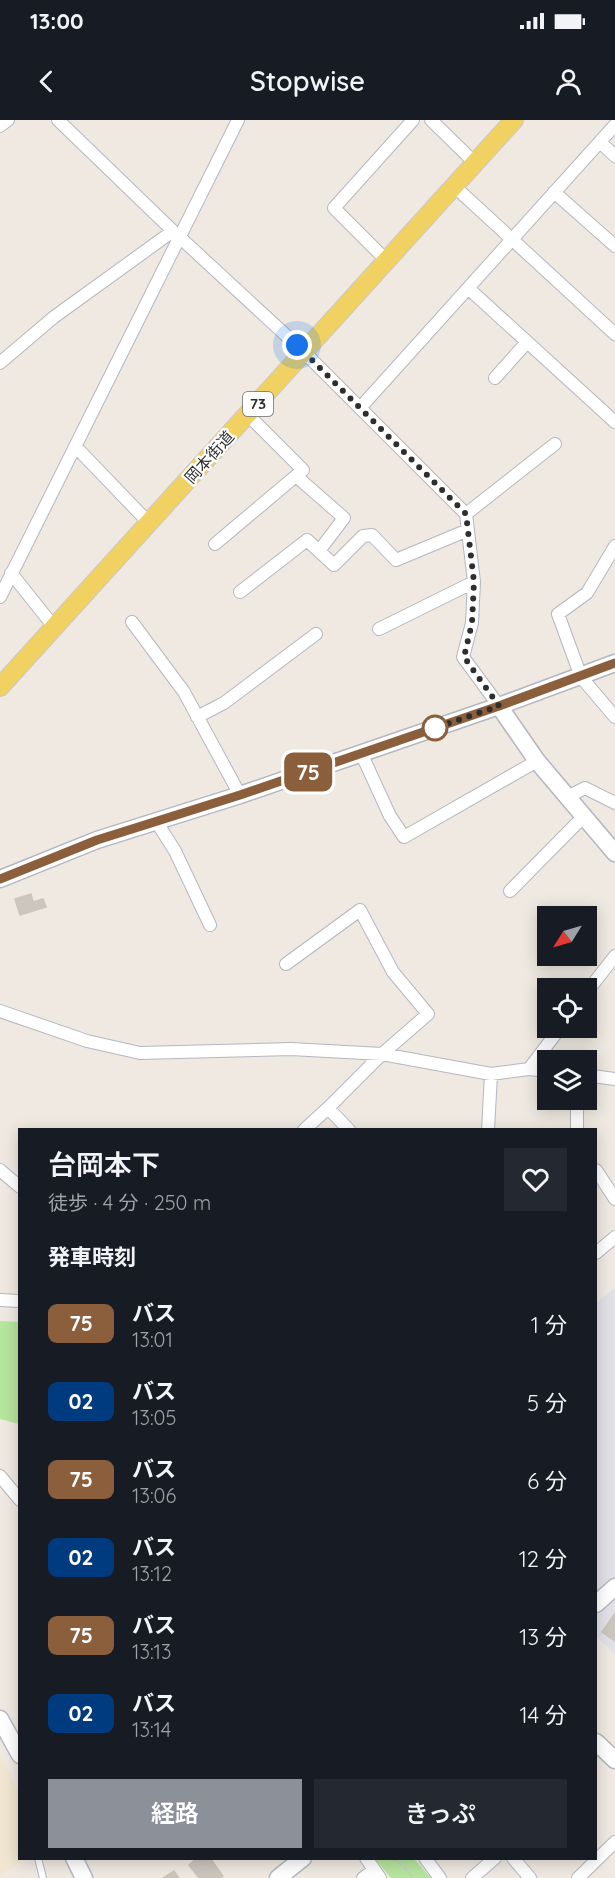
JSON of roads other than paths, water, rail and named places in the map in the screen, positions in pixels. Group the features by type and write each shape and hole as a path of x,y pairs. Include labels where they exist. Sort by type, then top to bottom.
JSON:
{"main road":[{"name":"岡本街道","path":"0,687 514,120"}],"street":[{"path":"0,126 8,120"},
{"path":"58,120 304,352 466,514 474,582 472,623 464,657 537,761 615,852"},
{"path":"0,597 177,234 237,120"},
{"path":"386,260 334,208 413,120"},
{"path":"432,120 475,164"},
{"path":"360,408 615,125"},
{"path":"600,142 615,156"},
{"path":"454,186 615,334"},
{"path":"554,192 615,246"},
{"path":"0,363 54,317 177,234"},
{"path":"468,288 615,422"},
{"path":"495,378 527,342"},
{"path":"215,544 303,470 248,415"},
{"path":"466,514 555,444"},
{"path":"75,446 149,523"},
{"path":"296,476 344,518 319,551"},
{"path":"240,592 306,540 334,565 363,536 372,535 396,560 468,530"},
{"path":"615,546 587,592 558,614 580,677 615,717"},
{"path":"11,573 54,627"},
{"path":"379,629 474,582"},
{"path":"132,622 184,692 240,795"},
{"path":"197,717 224,703 316,634"},
{"path":"0,879 77,847 240,795 499,706 615,663"},
{"path":"361,753 390,816 404,837 537,761"},
{"path":"567,797 585,788 615,803"},
{"path":"510,891 584,816"},
{"path":"156,821 175,851 210,925"},
{"path":"286,964 360,910 393,972 428,1014 382,1054 306,1128"},
{"path":"597,979 615,956"},
{"path":"0,1011 87,1041 140,1053 291,1049 382,1054 491,1074 537,1070"},
{"path":"529,1069 552,1038"},
{"path":"488,1128 491,1074"},
{"path":"597,1076 615,1078"},
{"path":"328,1108 347,1128"},
{"path":"577,1110 577,1128"},
{"path":"0,1170 18,1185"},
{"path":"597,1172 615,1199"},
{"path":"597,1252 615,1237"},
{"path":"0,1300 18,1301"},
{"path":"0,1476 18,1498"},
{"path":"597,1603 615,1587"},
{"path":"0,1719 18,1751"},
{"path":"597,1743 615,1760"},
{"path":"578,1878 614,1844"},
{"path":"75,1860 84,1878"},
{"path":"278,1878 300,1860"},
{"path":"363,1878 377,1874 367,1860"},
{"path":"426,1860 440,1878"},
{"path":"472,1878 493,1860"},
{"path":"515,1860 531,1878"}],"lane":[{"path":"38,1860 43,1878"}]}
